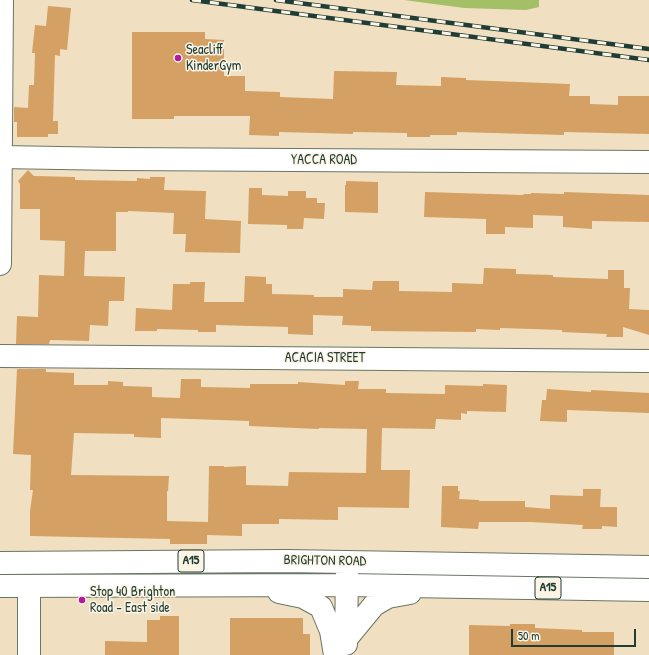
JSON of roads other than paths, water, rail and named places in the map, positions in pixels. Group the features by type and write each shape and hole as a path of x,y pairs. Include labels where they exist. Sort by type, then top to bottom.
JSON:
{"main road":[{"path":"0,264 1,10"},
{"name":"YACCA ROAD","path":"0,157 649,162"},
{"name":"ACACIA STREET","path":"0,356 649,361"},
{"name":"BRIGHTON ROAD","path":"0,563 286,560 649,567"},
{"path":"342,650 347,585 347,561"},
{"path":"243,585 303,597 321,607 331,631 342,650"},
{"name":"BRIGHTON ROAD","path":"0,586 347,585 649,590"},
{"path":"29,586 29,655"},
{"path":"342,650 374,605 388,597 446,586"}],"railway":[{"path":"192,0 649,60"},
{"path":"276,0 649,49"}],"place":[{"name":"Seacliff KinderGym","path":"178,58"},
{"name":"Stop 40 Brighton Road - East side","path":"82,600"}]}
